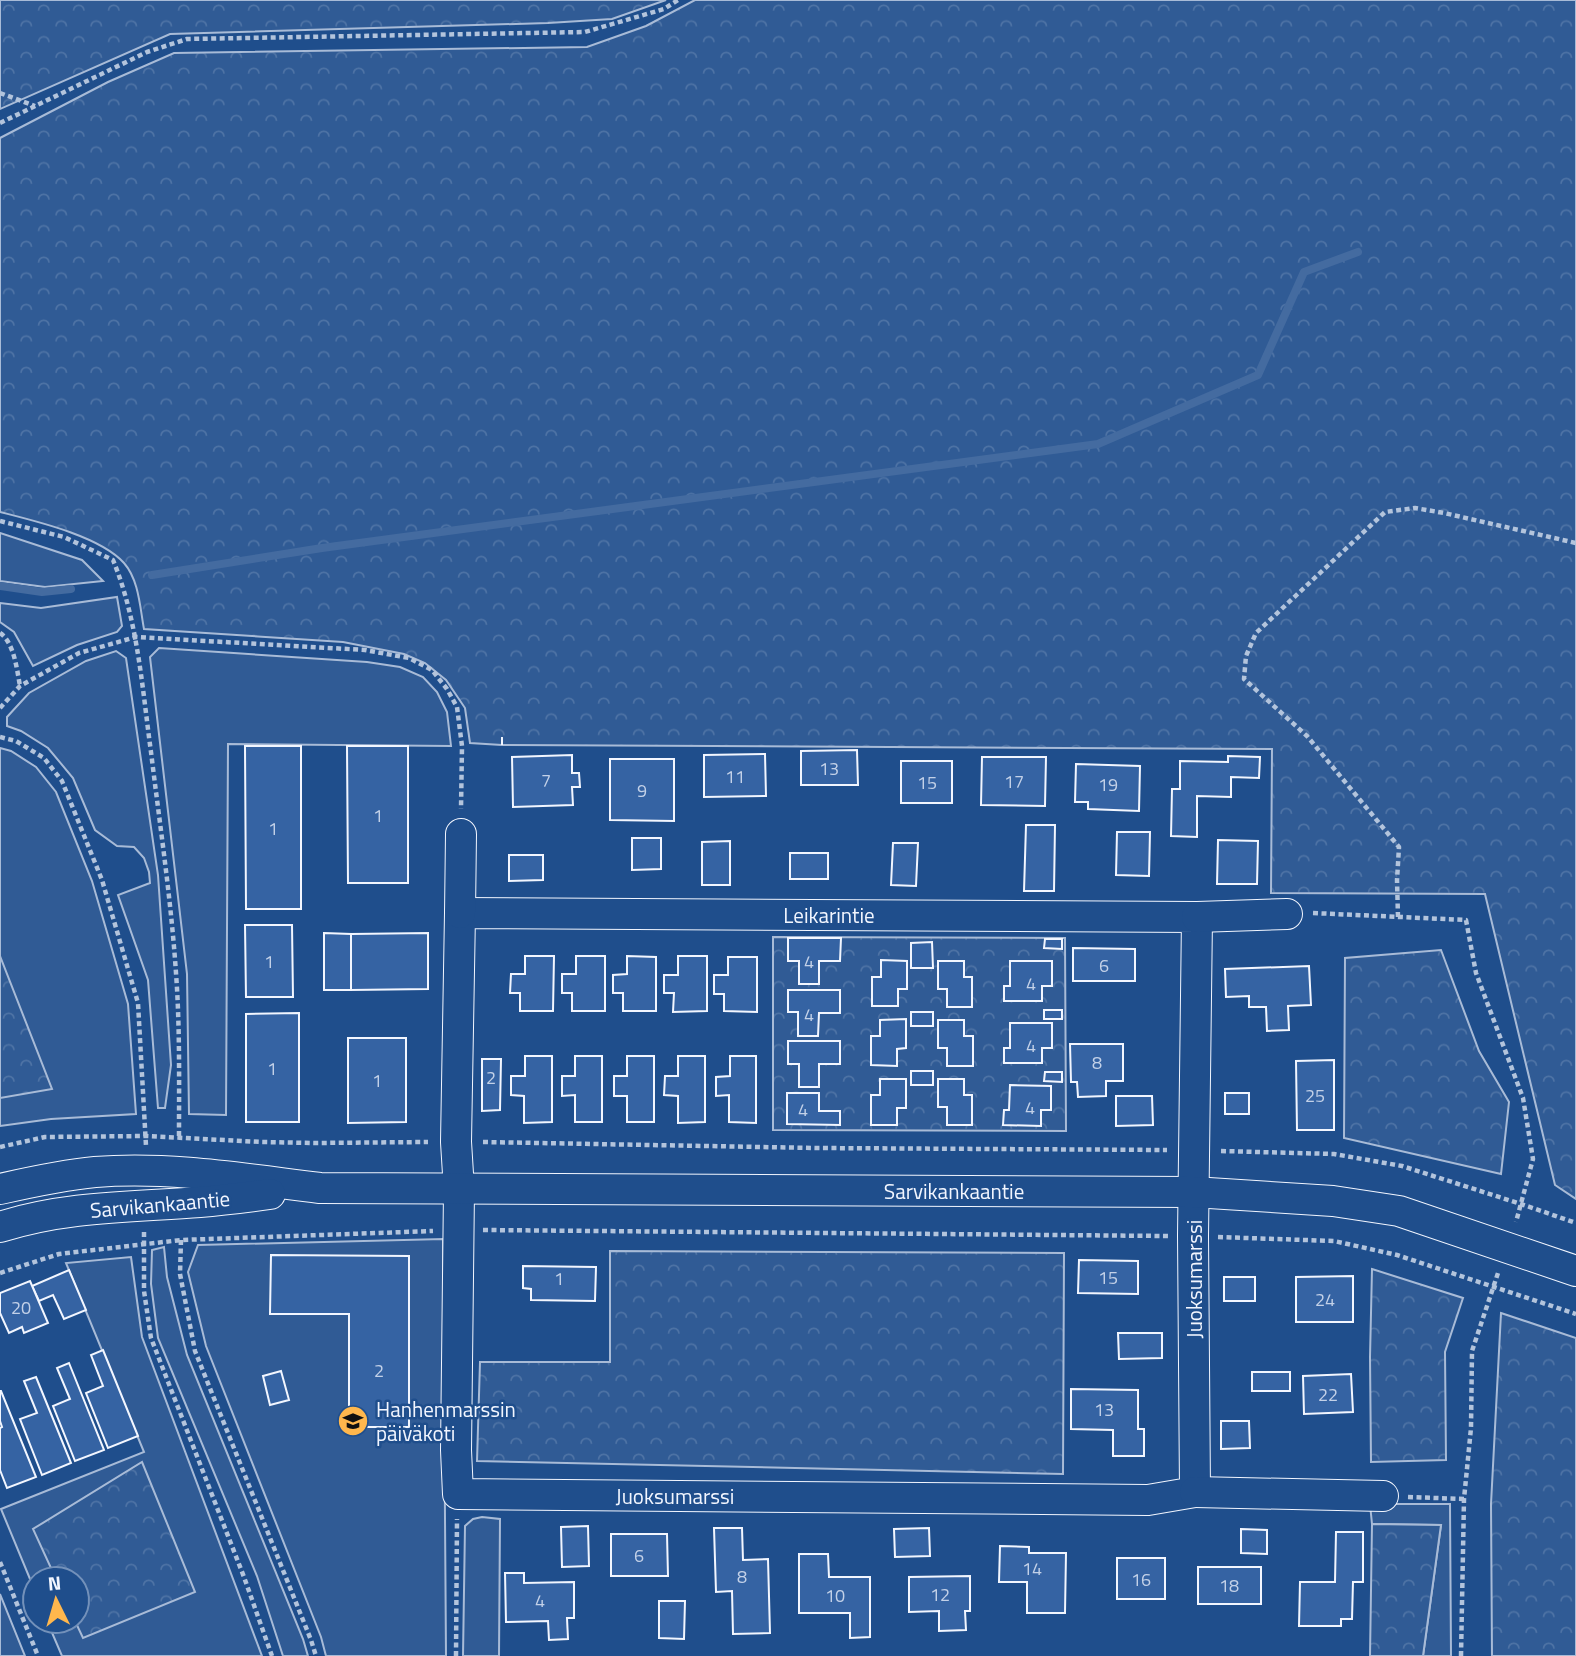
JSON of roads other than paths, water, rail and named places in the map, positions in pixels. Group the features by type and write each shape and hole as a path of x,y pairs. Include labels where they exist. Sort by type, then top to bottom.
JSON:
{"street":[{"path":"459,1190 456,1142 461,834"},
{"name":"Leikarintie","path":"460,913 1197,917 1287,914"},
{"path":"1193,1192 1197,917"},
{"name":"Sarvikankaantie","path":"0,1189 96,1172 146,1171 200,1174 320,1188 1193,1192 1333,1201 1399,1211 1576,1271"},
{"name":"Sarvikankaantie","path":"0,1227 51,1215 98,1209 200,1202 320,1188"},
{"name":"Juoksumarssi","path":"459,1190 456,1450 458,1494 1147,1500 1195,1492 1383,1496"},
{"name":"Juoksumarssi","path":"1193,1192 1195,1492"}],"waterway":[{"path":"152,575 322,548 1098,444 1258,375 1304,272 1358,252"},
{"path":"0,586 42,592 71,589"}],"place":[{"name":"Hanhenmarssin päiväkoti","path":"353,1421"}]}
